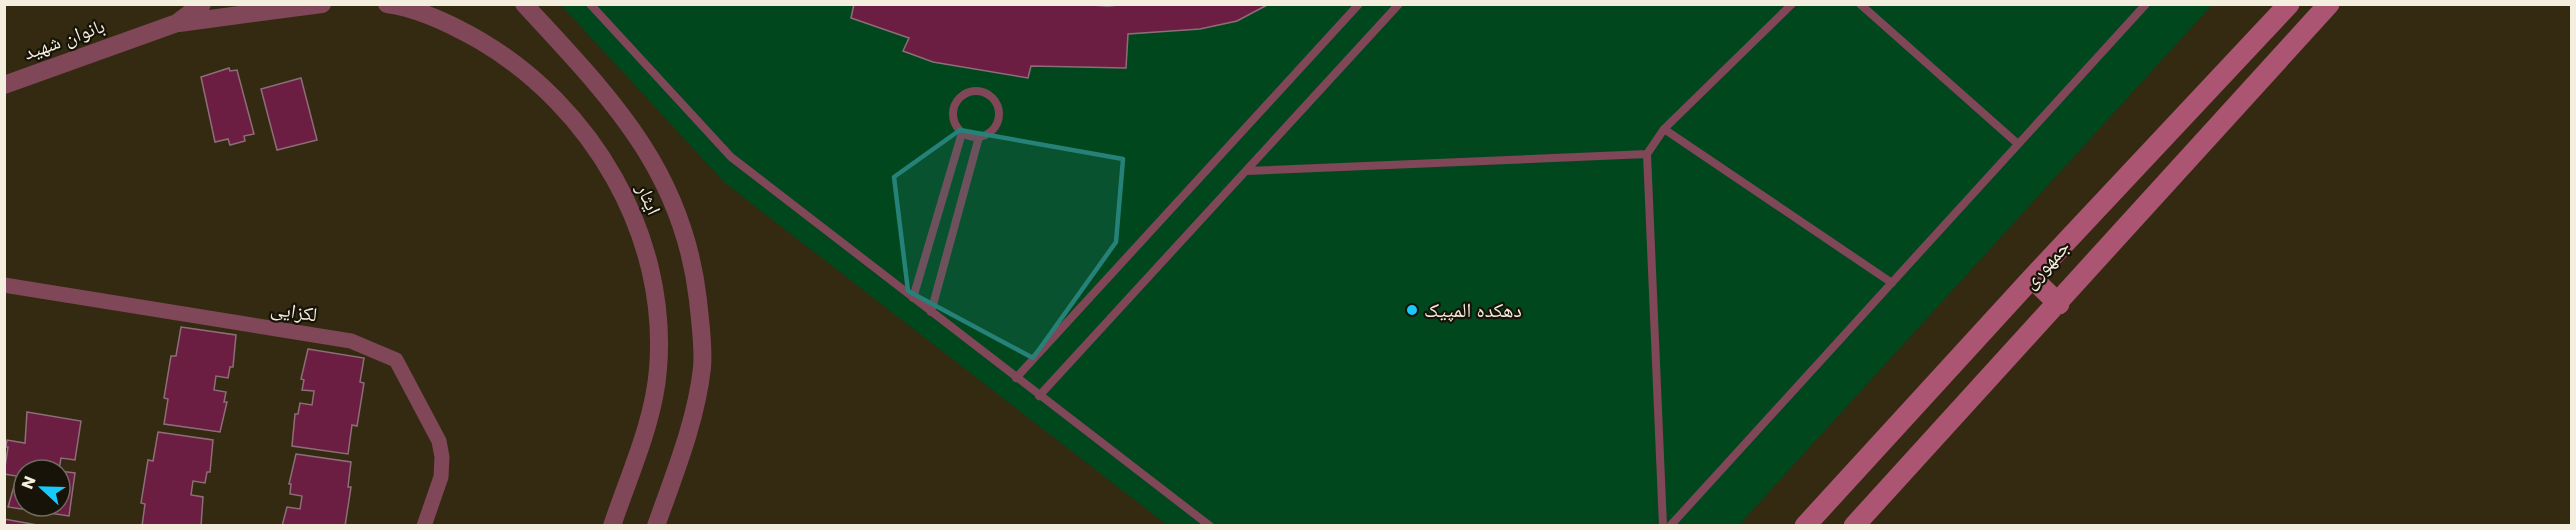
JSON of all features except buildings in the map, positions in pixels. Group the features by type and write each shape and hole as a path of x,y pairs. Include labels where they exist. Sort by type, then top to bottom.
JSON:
{"main road":[{"name":"جمهوری","path":"1805,525 2032,278 2289,4"},
{"name":"جمهوری","path":"1854,525 2059,304 2329,4"},
{"path":"2032,278 2059,304"}],"street":[{"name":"بانوان شهید","path":"4,85 177,23 202,4"},
{"path":"177,23 322,4"},
{"name":"ایثار","path":"387,4 432,16 462,31 500,53 533,78 563,106 585,133 607,164 636,223 647,256 655,293 659,333 658,370 652,405 612,525"},
{"name":"ایثار","path":"524,4 611,99 639,137 660,172 689,248 701,324 702,367 685,444 656,525"},
{"name":"لکزایی","path":"4,285 351,341 396,360 438,441 442,457 441,477 424,525"}],"lane":[{"path":"590,4 731,157 1039,396 1210,525"},
{"path":"1016,378 1359,4"},
{"path":"1039,396 1399,4"},
{"path":"1663,525 1647,154 1664,129 1792,4"},
{"path":"1860,4 2018,144"},
{"path":"1670,525 2146,4"},
{"path":"982,91 996,102 999,120 988,134 979,137 962,133 952,117 957,99 964,93 982,91"},
{"path":"1664,129 1892,283"},
{"path":"913,298 962,133"},
{"path":"931,312 979,137"},
{"path":"1246,171 1647,154"}],"highlighted area":[{"path":"960,130 1123,159 1116,242 1033,358 908,291 894,177"}],"green space":[{"name":"دهکده المپیک","path":"561,5 2212,5 1738,526 1167,525 725,183"}],"place":[{"name":"دهکده المپیک","path":"1412,310"}]}
